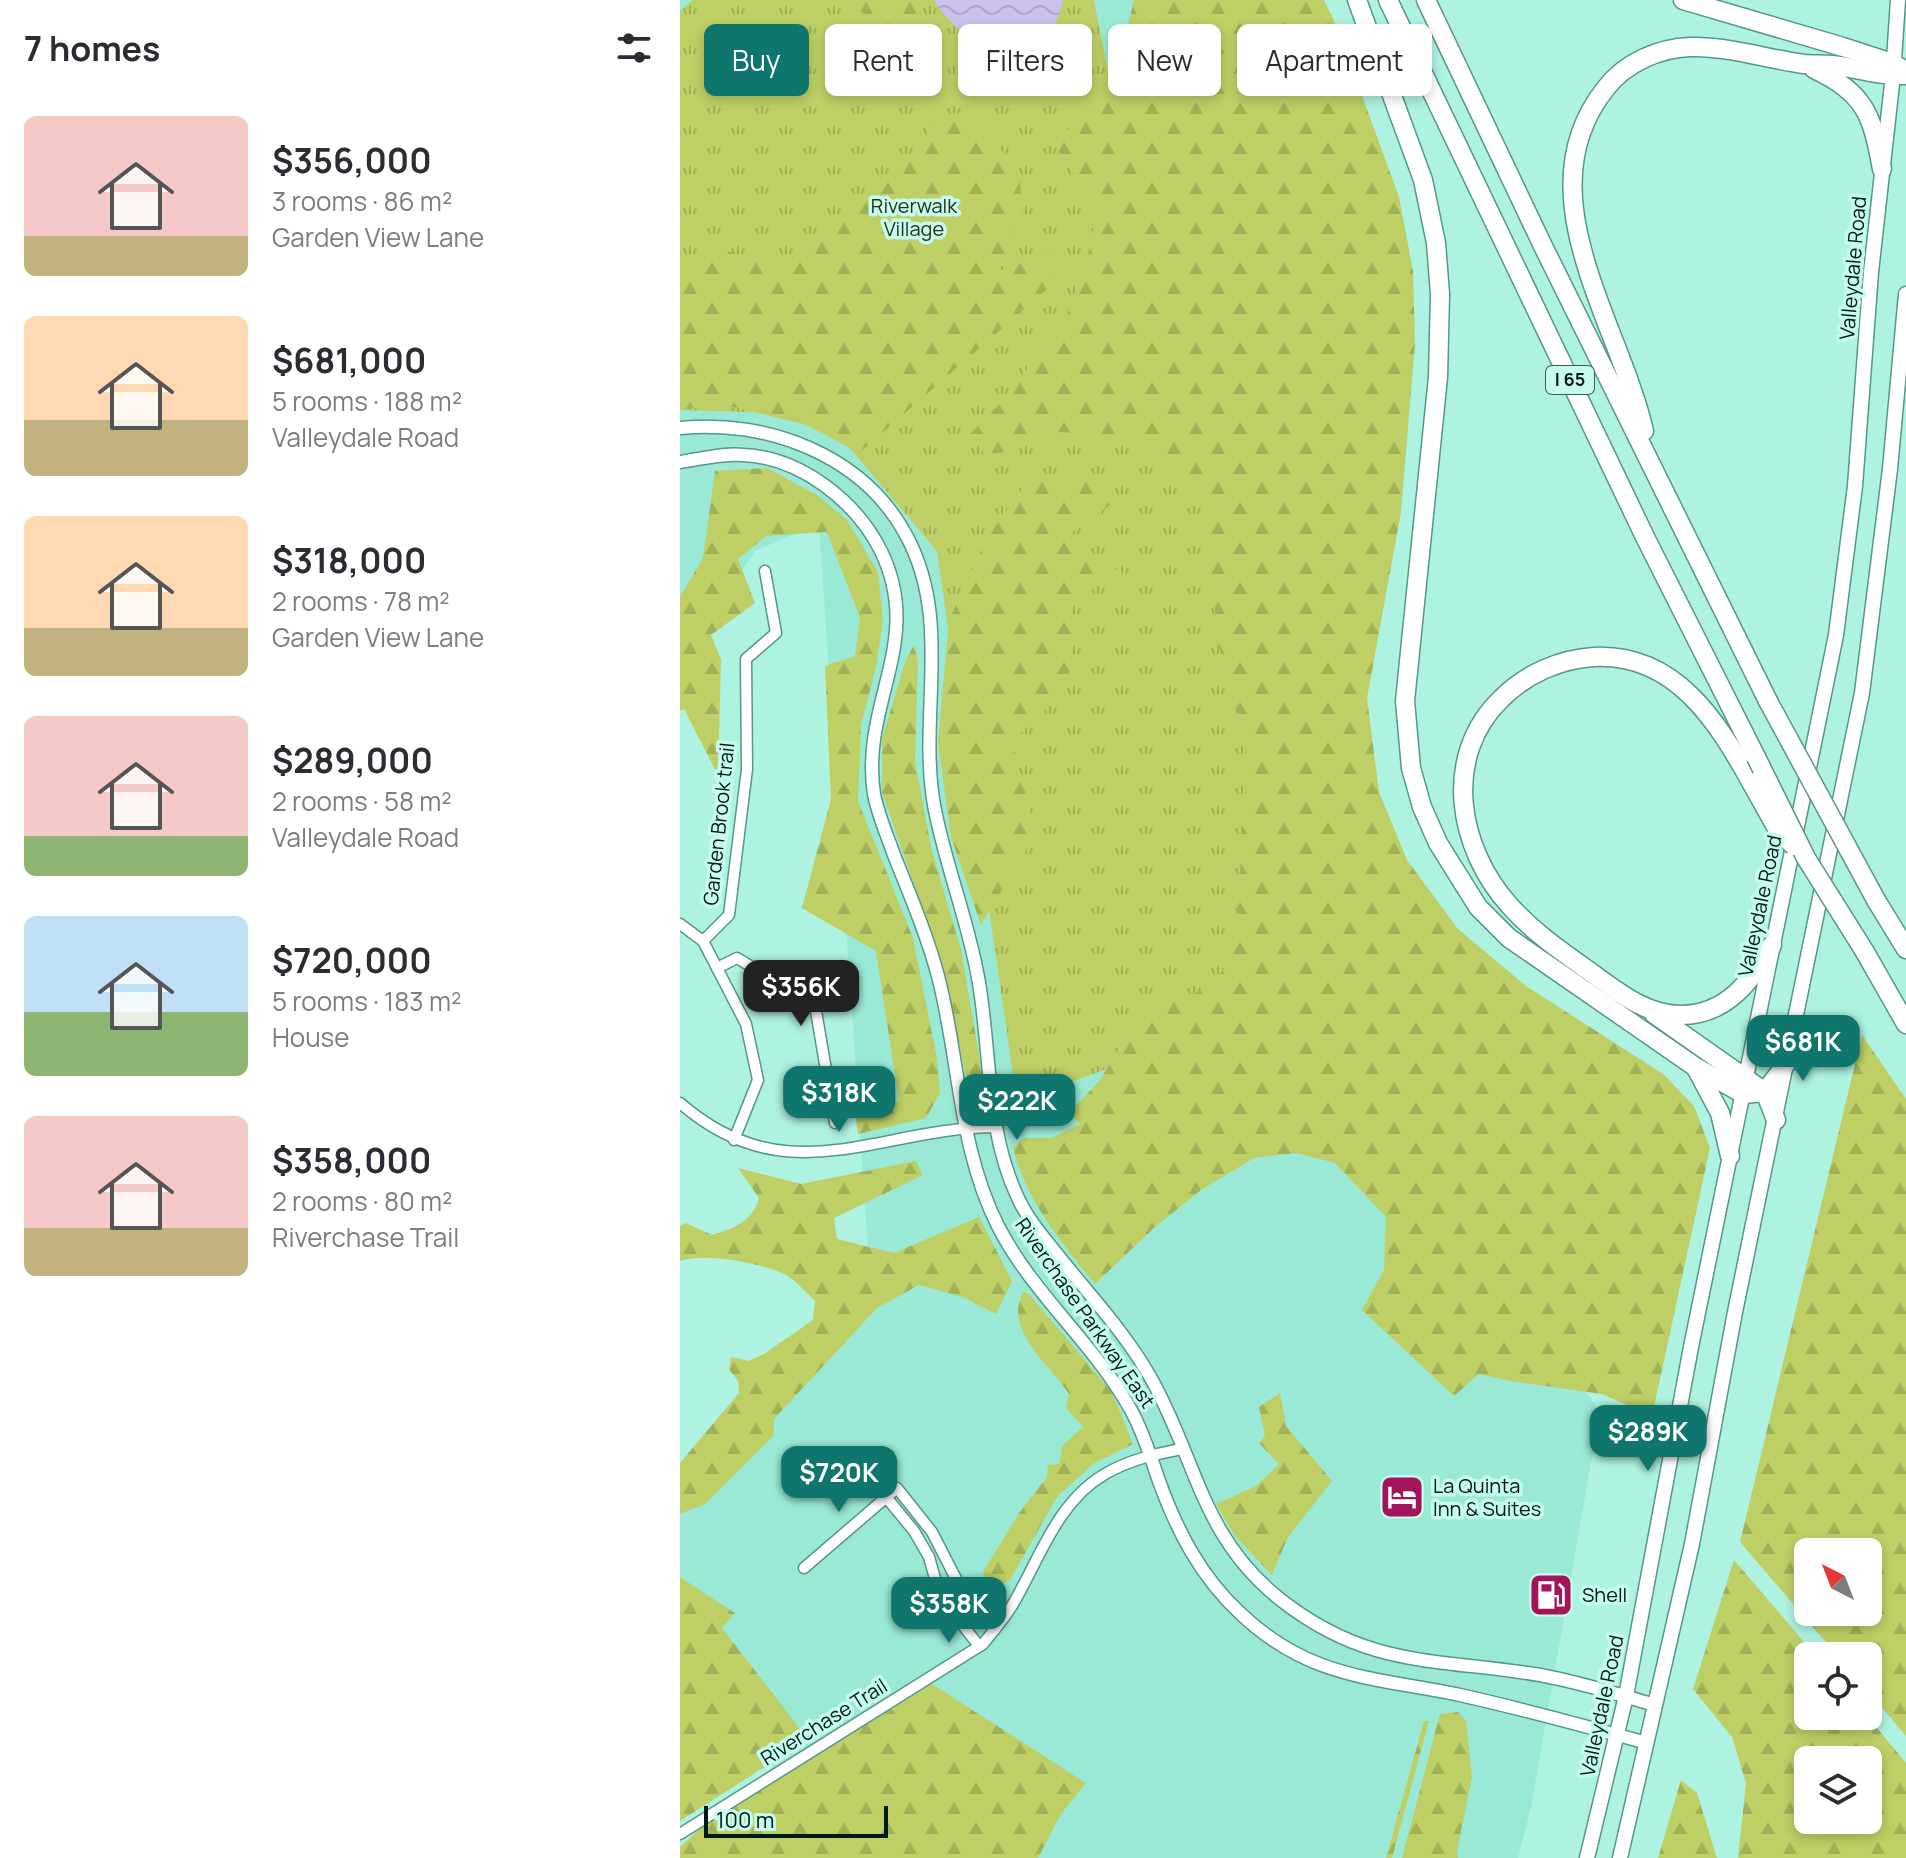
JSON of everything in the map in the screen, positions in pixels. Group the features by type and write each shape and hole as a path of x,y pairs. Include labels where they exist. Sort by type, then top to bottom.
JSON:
{"highway":[{"path":"1357,0 1423,180 1436,243 1440,294 1438,377 1405,701 1411,768 1422,807 1438,843 1478,907 1509,938 1694,1066 1765,1092"},
{"name":"I 65","path":"1388,0 1645,537 1806,858 1906,1024"},
{"name":"I 65","path":"1426,0 1768,701 1906,949"},
{"path":"1686,1 1712,0"},
{"path":"1686,1 1899,71"},
{"path":"1649,462 1631,387 1577,230 1571,180 1577,137 1586,115 1610,82 1643,58 1667,49 1715,48 1804,64 1899,71"},
{"path":"1804,64 1835,78 1864,109 1872,125 1882,169"},
{"path":"1744,1086 1648,1010 1548,942 1500,894 1478,858 1466,822 1462,791 1469,751 1484,719 1525,679 1566,661 1601,657 1637,664 1657,671 1698,701 1716,723 1779,832 1806,858"},
{"path":"1648,1010 1681,1015 1722,1003 1746,985 1772,945"},
{"path":"1765,1092 1788,1061"},
{"path":"1694,1066 1720,1113 1730,1156"},
{"path":"1765,1092 1776,1120"}],"main road":[{"name":"Valleydale Road","path":"1587,1858 1626,1696 1691,1347 1816,740 1841,597 1855,486 1882,169 1899,71 1898,0"},
{"path":"1620,1858 1692,1544 1735,1312 1870,642 1906,294"}],"street":[{"name":"Riverchase Parkway East","path":"680,428 716,426 750,429 783,437 826,457 872,489 901,526 920,564 933,631 932,787 937,819 976,965 1000,1149 1018,1198 1041,1235 1137,1353 1158,1391 1208,1511 1243,1562 1278,1598 1324,1630 1370,1650 1397,1657 1536,1675 1655,1705"},
{"name":"Riverchase Parkway East","path":"680,462 727,455 753,456 783,463 836,493 875,540 889,570 897,600 897,634 891,671 874,729 871,770 877,808 938,976 964,1127 979,1183 1008,1243 1029,1275 1123,1395 1139,1425 1179,1530 1208,1578 1241,1615 1293,1653 1350,1676 1531,1711 1647,1743"},
{"name":"Garden Brook trail","path":"703,941 729,915 747,769 746,659 776,633 765,571"},
{"path":"680,924 703,941 746,1024 758,1080 734,1140"},
{"path":"717,968 737,958 815,1005 835,1123"},
{"path":"680,1103 711,1128 734,1140 799,1152 828,1153 964,1127 997,1127"},
{"name":"Riverchase Trail","path":"680,1834 979,1646 1012,1606 1056,1524 1072,1503 1107,1472 1151,1455 1182,1449"},
{"path":"804,1568 897,1488 932,1532 970,1606 995,1629"},
{"path":"886,1497 914,1531 929,1557 947,1605 979,1646"}],"shaded area":[{"path":"680,0 1171,0 1174,24 1108,24 1108,96 1184,96 1309,1022 1600,1411 1531,1807 1518,1858 816,1858 818,1851 680,1616 680,1505 871,1294 819,524 755,551 680,663"}],"green space":[{"name":"Riverwalk Village","path":"693,0 1094,0 1108,71 1108,96 1113,96 1172,393 1358,977 1017,1102 937,551 821,414 680,410 680,11"},
{"path":"849,0 934,0 907,20 892,24 881,24"},
{"path":"1134,0 1324,0 1336,24 1237,24 1237,96 1362,96 1399,197 1413,271 1415,344 1401,512 1367,698 1379,792 1407,860 1458,929 1526,986 1663,1074 1694,1106 1710,1148 1652,1416 1602,1394 1479,1374 1454,1396 1362,1310 1384,1270 1386,1217 1335,1163 1296,1153 1254,1158 1201,1190 1155,1227 1095,1284 1046,1220 1019,1167 1013,1147 1024,1138 1052,1138 1080,1124 1070,1112 1100,1080 1133,1026 1154,999 1203,990 1219,976 1234,952 1248,763 1218,643 1209,539 1197,490 1169,461 1117,436 1059,432 1014,451 985,454 969,435 1008,395 1068,312 1093,239 1094,202 1056,147 1108,73 1108,96 1221,96 1221,24 1128,24"},
{"path":"961,112 981,119 1020,179 1022,213 999,271 1049,253 1060,264 1045,291 859,453 807,425 721,404 680,410 680,282 714,243 741,258 756,260 790,255 832,234 862,194 923,145 930,125"},
{"path":"767,468 817,495 847,520 878,572 883,620 876,667 861,725 858,801 913,938 937,1059 940,1093 926,1118 858,1134 855,1112 899,1101 876,951 802,908 831,799 825,666 855,656 860,618 827,532 766,536 738,559 755,603 711,635 721,659 718,775 684,709 680,711 680,597 703,558 715,471"},
{"path":"1092,476 1112,491 1114,502 1066,537 1084,552 1123,573 1071,600 1073,648 1066,691 1012,741 1036,834 981,925 951,837 938,743 949,620 987,537 1029,480"},
{"path":"914,645 918,662 915,761 931,847 961,950 982,1073 984,1101 977,1108 971,1100 942,965 882,792 882,739 905,662"},
{"path":"1862,1035 1906,1099 1906,1736 1882,1708 1882,1642 1826,1642 1812,1626 1882,1626 1882,1538 1794,1538 1794,1605 1740,1542"},
{"path":"916,1161 923,1175 834,1218 837,1239 894,1253 979,1217 1012,1281 996,1314 963,1297 919,1285 877,1308 774,1419 774,1435 705,1504 680,1514 680,1463 739,1393 738,1381 729,1369 731,1357 748,1361 764,1354 813,1320 815,1301 790,1277 763,1266 718,1258 680,1261 680,1226 686,1223 712,1235 735,1227 752,1213 759,1198 738,1168 801,1184"},
{"path":"1022,1292 1028,1293 1112,1392 1133,1444 1093,1464 1057,1497 1010,1580 1000,1585 986,1583 983,1572 1019,1513 1047,1477 1048,1465 1059,1464 1062,1446 1083,1427 1066,1408 1069,1394 1024,1334 1018,1311"},
{"path":"1280,1393 1286,1426 1332,1481 1288,1537 1272,1575 1235,1536 1216,1504 1256,1486 1279,1464 1259,1443 1265,1436 1259,1407"},
{"path":"1734,1560 1804,1642 1794,1642 1794,1730 1879,1730 1906,1763 1906,1858 1738,1858 1746,1783 1732,1737 1693,1689"},
{"path":"680,1577 735,1613 722,1628 808,1739 680,1821"},
{"path":"932,1684 1086,1783 1061,1814 1038,1858 680,1858 680,1847 703,1826"},
{"path":"1458,1712 1466,1721 1472,1777 1458,1858 1402,1858 1440,1714"},
{"path":"1424,1721 1429,1721 1392,1858 1386,1858"},
{"path":"1681,1780 1697,1793 1717,1858 1658,1858"}],"water":[{"path":"934,0 1063,0 1055,24 958,24 958,28"}],"place":[{"name":"La Quinta Inn & Suites","path":"1402,1497"},
{"name":"Shell","path":"1551,1595"}]}
